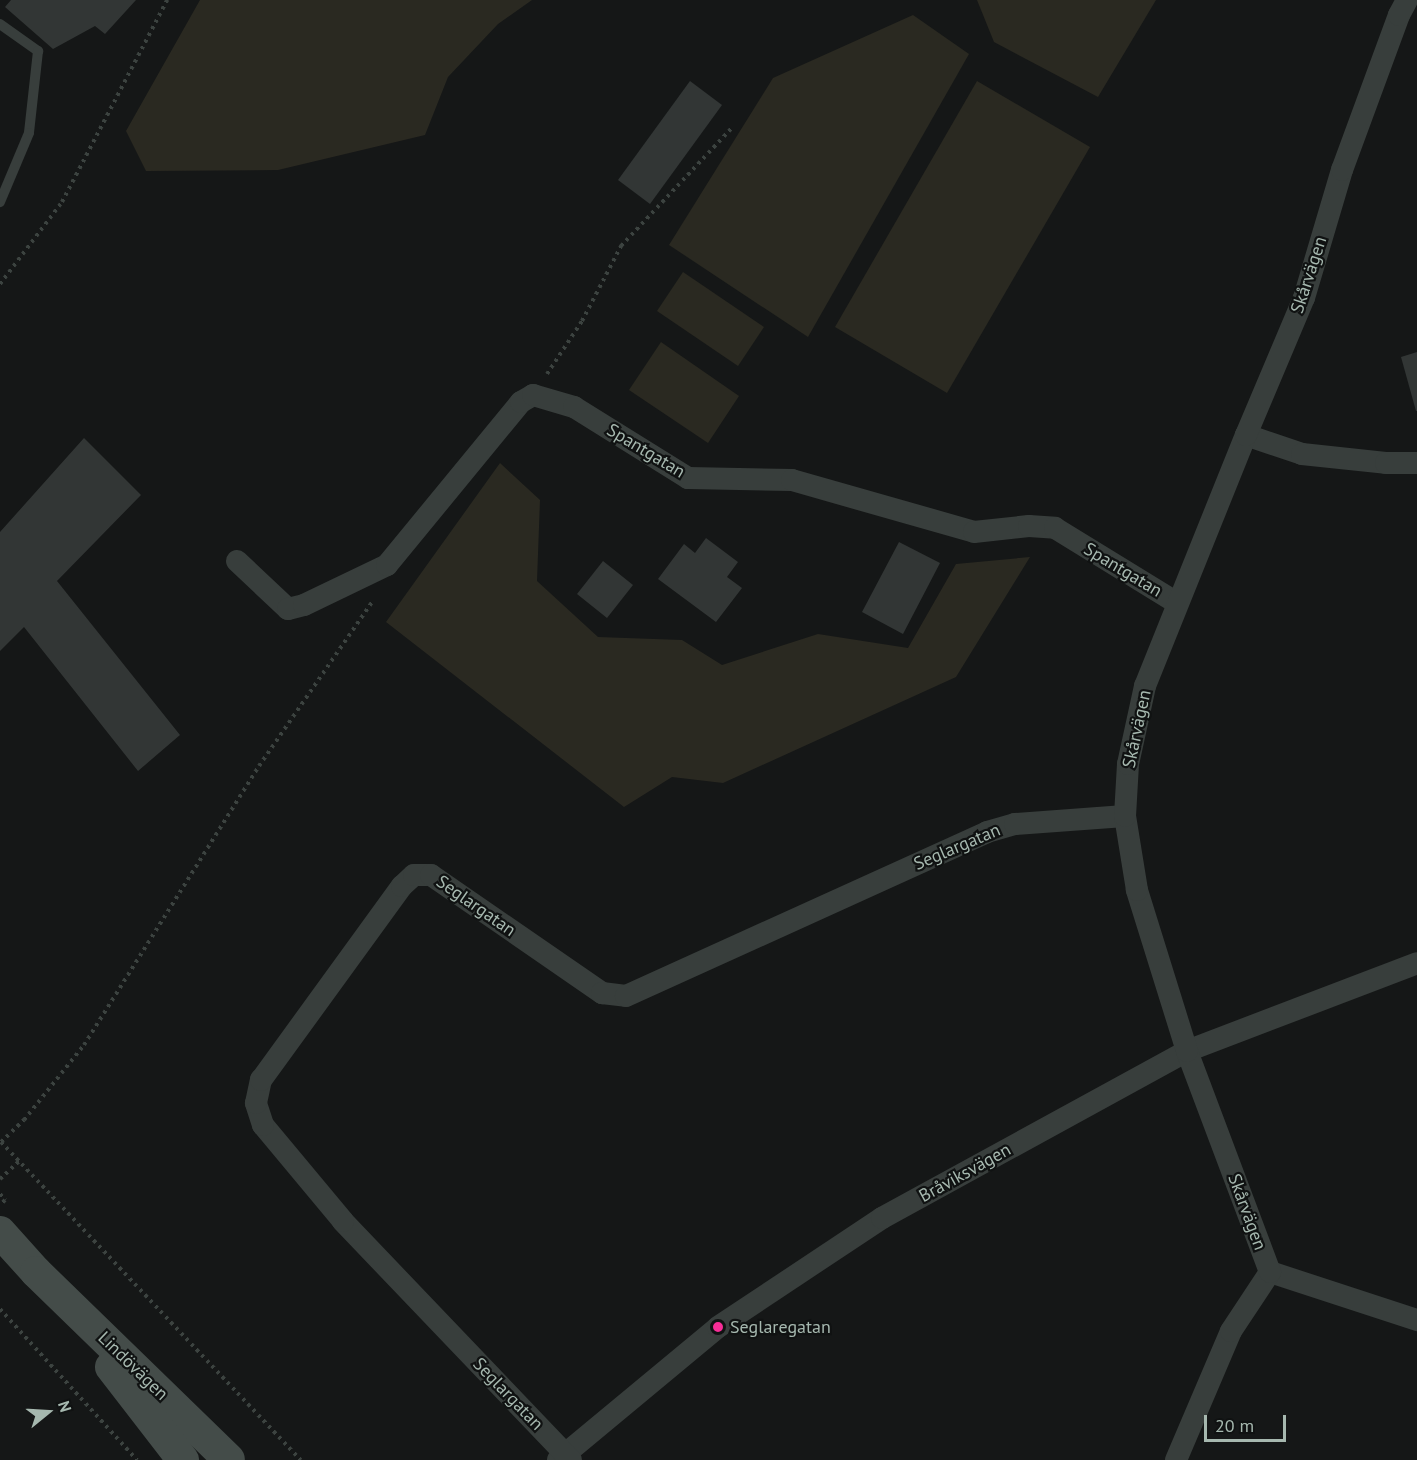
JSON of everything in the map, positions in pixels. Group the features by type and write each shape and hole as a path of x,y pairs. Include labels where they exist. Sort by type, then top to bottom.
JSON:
{"main road":[{"name":"Lindövägen","path":"0,1232 36,1272 229,1460"},
{"name":"Lindövägen","path":"36,1272 183,1460"}],"street":[{"name":"Skårvägen","path":"1176,1460 1231,1331 1270,1272 1188,1051 1137,890 1125,816 1128,764 1145,686 1177,603 1304,298 1342,170 1399,15 1407,0"},
{"path":"237,561 288,609 304,605 387,565 520,402 533,395"},
{"name":"Spantgatan","path":"533,395 574,407 688,478 792,480 974,532 1029,526 1055,528 1177,603"},
{"path":"1246,435 1302,454 1386,464 1417,463"},
{"name":"Seglargatan","path":"565,1458 343,1221 263,1125 256,1103 261,1080 402,886 414,875 431,875 602,993 626,996 987,832 1014,824 1125,816"},
{"name":"Bråviksvägen","path":"565,1458 718,1327 882,1218 1188,1051 1417,963"},
{"path":"1270,1272 1417,1320"}],"lane":[{"path":"0,24 38,51 29,133 0,202"}],"path":[{"path":"0,284 62,202 167,0"},
{"path":"533,395 582,321 621,246 732,128"},
{"path":"301,1460 1,1141 24,1120 84,1045 259,766 376,596 387,565"},
{"path":"0,1179 19,1161"},
{"path":"0,1194 5,1200 0,1205"},
{"path":"0,1309 136,1460"}],"shaded area":[{"path":"200,0 532,0 498,24 448,77 425,135 278,170 146,171 126,131"},
{"path":"977,0 1156,0 1098,97 994,42"},
{"path":"913,15 969,54 808,337 669,245 773,78"},
{"path":"977,81 1090,147 947,393 835,327"},
{"path":"683,272 764,327 738,366 657,311"},
{"path":"661,342 739,396 708,443 629,390"},
{"path":"500,463 540,500 537,581 598,637 682,640 722,665 818,634 908,648 956,564 1030,557 956,677 723,783 672,777 624,807 386,622"}],"building":[{"path":"11,0 136,0 105,34 95,26 53,49 5,7"},
{"path":"690,81 722,105 650,204 618,180"},
{"path":"1417,352 1417,411 1416,411 1401,357"},
{"path":"84,438 141,495 57,581 180,735 138,771 24,627 0,651 0,532"},
{"path":"706,538 738,562 727,577 742,588 716,622 658,579 684,544 695,553"},
{"path":"899,542 940,563 903,634 862,612"},
{"path":"603,561 633,585 607,618 577,594"}],"place":[{"name":"Seglaregatan","path":"718,1327"}]}
